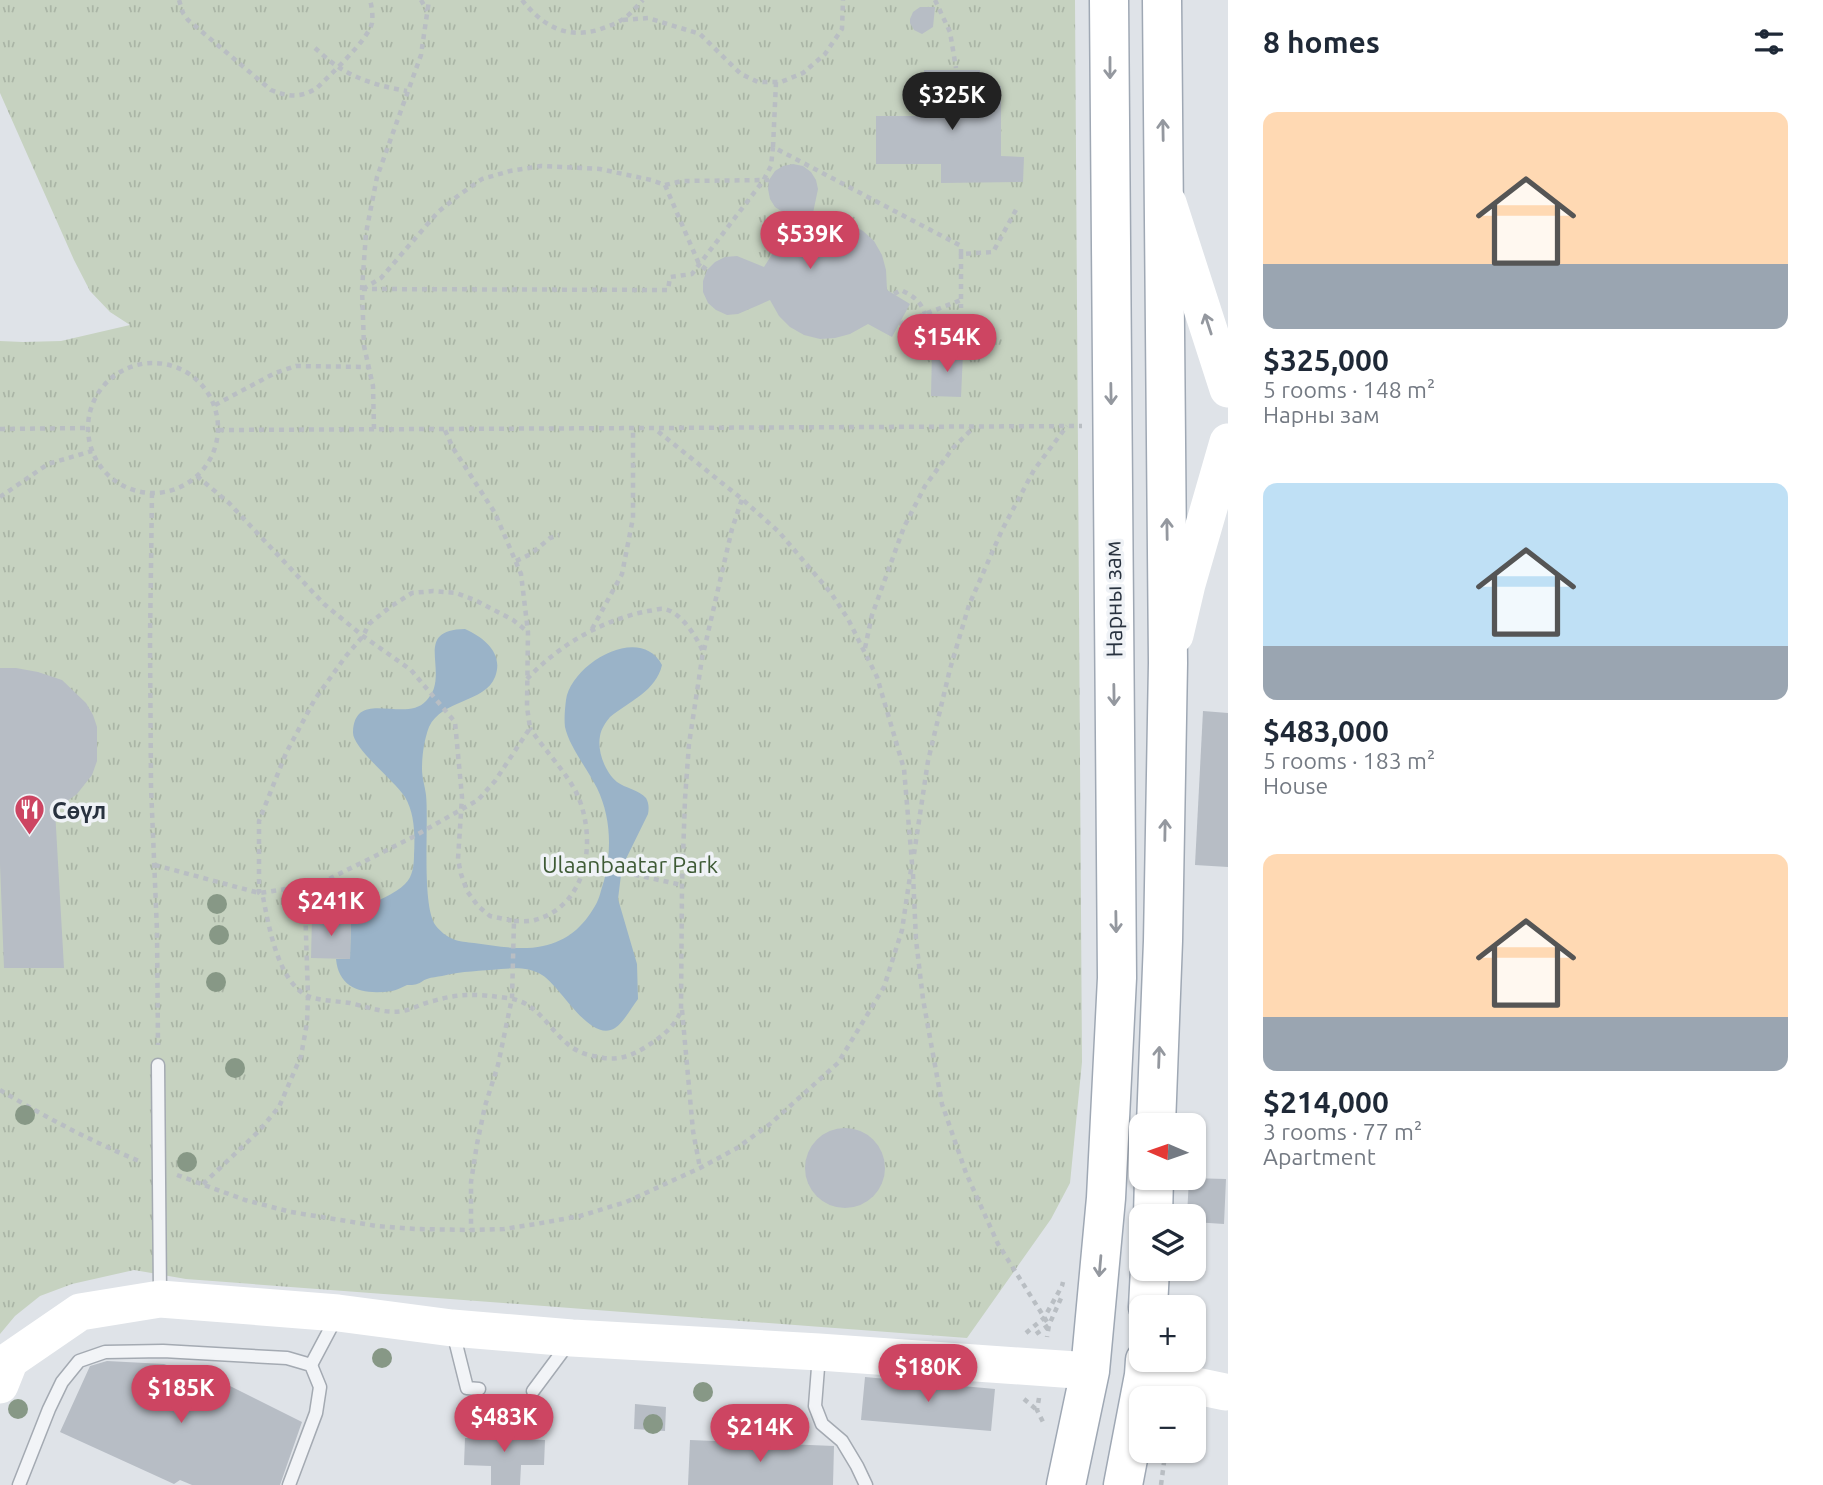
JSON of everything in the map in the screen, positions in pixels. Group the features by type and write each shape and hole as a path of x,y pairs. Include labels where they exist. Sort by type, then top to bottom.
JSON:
{"main road":[{"name":"Нарны зам","path":"1066,1485 1090,1371 1106,1198 1117,978 1109,0"},
{"path":"1156,1113 1163,941 1168,663 1162,0"},
{"path":"1110,240 1126,262 1136,265 1146,264 1164,250"},
{"path":"1111,333 1126,320 1136,318 1148,320 1165,336"},
{"path":"1123,1485 1144,1372"}],"street":[{"path":"1164,190 1228,389"},
{"path":"1168,663 1187,584 1228,442"},
{"path":"0,1385 10,1360 80,1312 160,1299 338,1313 452,1328 572,1338 819,1352 1036,1354 1090,1371"},
{"path":"1161,1372 1225,1392"}],"lane":[{"path":"158,1065 160,1299"},
{"path":"289,1485 316,1413 320,1387 311,1365 338,1313"},
{"path":"452,1328 467,1388 479,1389"},
{"path":"533,1391 572,1338"},
{"path":"19,1485 62,1382 79,1361 105,1352 163,1351 287,1358 311,1365"},
{"path":"819,1352 815,1406 822,1424 842,1441 866,1485"}],"path":[{"path":"179,0 188,20 271,90 284,96 307,94 317,88 366,35 372,22 370,0"},
{"path":"421,0 428,11"},
{"path":"374,429 373,386 364,346 362,289 366,233 377,177 421,55 429,0"},
{"path":"522,0 533,14 558,31 585,34 623,19 643,0"},
{"path":"623,19 648,18 699,34 741,74 758,82 781,82 803,73 825,54 842,29 843,0"},
{"path":"935,0 950,32 956,68"},
{"path":"315,48 337,67 369,82 407,91"},
{"path":"362,289 668,290 670,277 692,274 763,181 771,166 776,82"},
{"path":"773,147 961,246 961,308"},
{"path":"362,289 381,278 438,212 458,195 482,179 510,171 541,166 600,169 666,185 682,181 769,180"},
{"path":"666,185 699,264 707,270"},
{"path":"961,254 993,252 1017,208"},
{"path":"894,295 901,290 913,296 921,303 925,314"},
{"path":"899,324 961,300"},
{"path":"151,363 167,364 196,379 215,405 219,429 212,456 203,471 176,490 152,494 132,490 117,483 95,460 89,444 90,411 96,396 119,372 151,363"},
{"path":"215,405 275,373 296,366 368,366"},
{"path":"864,650 872,615 904,527 925,486 953,448 975,426"},
{"path":"0,1090 98,1143 159,1169 245,1200 314,1216 415,1229 471,1230 526,1226 580,1216 626,1202 737,1148 770,1124 838,1063 884,987 902,930 929,761 950,668 969,605 1008,517 1034,470 1067,426"},
{"path":"219,429 1091,426"},
{"path":"0,429 88,428"},
{"path":"197,476 229,502 324,604 411,670 455,722 461,810 458,859 467,891 490,916 514,921 534,920 552,913 569,898 581,878 586,862 586,825 576,793 530,728 527,707 528,632 521,574 495,513 453,448 444,428"},
{"path":"592,630 622,574 633,518 633,428"},
{"path":"655,429 779,532 831,593 849,619 877,677 904,769 922,999 942,1104 998,1244 1049,1325"},
{"path":"0,497 48,464 92,451"},
{"path":"152,494 151,760 158,1065"},
{"path":"700,1168 693,1131 682,1006 685,799 689,744 704,652 732,529 742,499"},
{"path":"516,561 559,535"},
{"path":"528,632 513,620 475,600 456,593 433,591 412,593 369,624 363,636 315,699 286,753 259,821 259,893 263,897 270,933 283,971 291,984 308,996 374,1010 403,1011 458,994 520,1000 542,1016 558,1035 579,1052 610,1059 626,1057 661,1038 673,1026 682,1006"},
{"path":"527,680 546,662 592,630 632,614 664,609 685,623 704,652"},
{"path":"155,865 259,893 319,884 432,827 478,800 495,781 530,728"},
{"path":"586,862 682,885"},
{"path":"203,1184 258,1132 279,1107 302,1056 308,996 305,904 319,884"},
{"path":"471,1230 471,1182 477,1144 512,998 514,921"},
{"path":"1024,1335 1044,1318 1062,1286 1066,1272 1067,1285 1036,1354 1037,1410 1046,1429"},
{"path":"1036,1354 1049,1325"},
{"path":"1161,1485 1164,1463"}],"green space":[{"name":"Ulaanbaatar Park","path":"0,0 1075,0 1082,1062 1070,1183 1051,1219 967,1338 186,1279 134,1270 72,1284 40,1296 15,1316 0,1334 0,341 61,341 130,325 110,312 90,291 0,93"}],"water":[{"path":"465,629 486,642 495,654 495,677 482,692 443,711 435,718 426,737 422,769 426,795 427,883 431,916 442,932 460,941 500,947 543,946 567,937 580,927 590,914 598,900 607,869 607,822 597,788 567,734 566,700 580,673 608,653 623,648 638,648 652,653 662,665 648,689 610,717 599,742 609,773 617,782 643,795 648,806 648,814 622,867 618,899 637,964 638,999 615,1028 605,1031 596,1028 542,975 527,969 457,973 426,979 394,991 372,992 348,984 338,969 336,959 350,959 351,918 339,917 401,888 410,878 414,862 414,825 411,811 400,790 354,739 356,719 362,711 371,708 406,709 417,707 426,701 431,695 436,678 437,641 441,635"}],"building":[{"path":"920,7 935,7 933,27 922,34 914,30 910,23 913,12"},
{"path":"924,70 980,70 980,86 1001,86 1001,156 1024,157 1023,182 941,183 941,164 876,164 876,116 924,116"},
{"path":"793,164 803,166 816,180 818,189 813,213 849,223 874,241 886,270 887,290 910,304 892,337 868,324 850,334 820,339 804,335 790,327 779,316 770,300 738,314 727,315 708,303 703,292 703,281 707,270 715,262 725,257 737,256 764,267 779,243 798,222 775,207 768,189 769,180 775,171"},
{"path":"932,352 963,353 961,397 931,396"},
{"name":"Сөүл","path":"0,668 38,672 62,680 86,703 97,727 97,761 92,775 77,794 55,810 64,968 4,968 0,864"},
{"path":"1203,711 1228,713 1228,867 1195,865"},
{"path":"312,917 351,918 350,959 311,958"},
{"path":"845,1128 860,1131 873,1140 882,1153 885,1168 882,1183 873,1196 860,1205 845,1208 830,1205 817,1196 808,1183 805,1168 808,1153 817,1140 830,1131"},
{"path":"1206,1178 1226,1179 1224,1224 1206,1223 1206,1204 1188,1204 1188,1190 1206,1190"},
{"path":"107,1361 164,1364 188,1373 192,1367 302,1422 280,1485 192,1485 180,1480 174,1484 60,1432 90,1366"},
{"path":"865,1377 995,1389 991,1431 861,1420"},
{"path":"635,1404 666,1407 665,1431 634,1429"},
{"path":"490,1426 520,1427 520,1439 545,1440 544,1465 521,1465 520,1485 491,1485 491,1466 464,1465 465,1438 490,1438"},
{"path":"690,1440 834,1446 833,1485 688,1485"}],"place":[{"name":"Сөүл","path":"29,837"}]}
